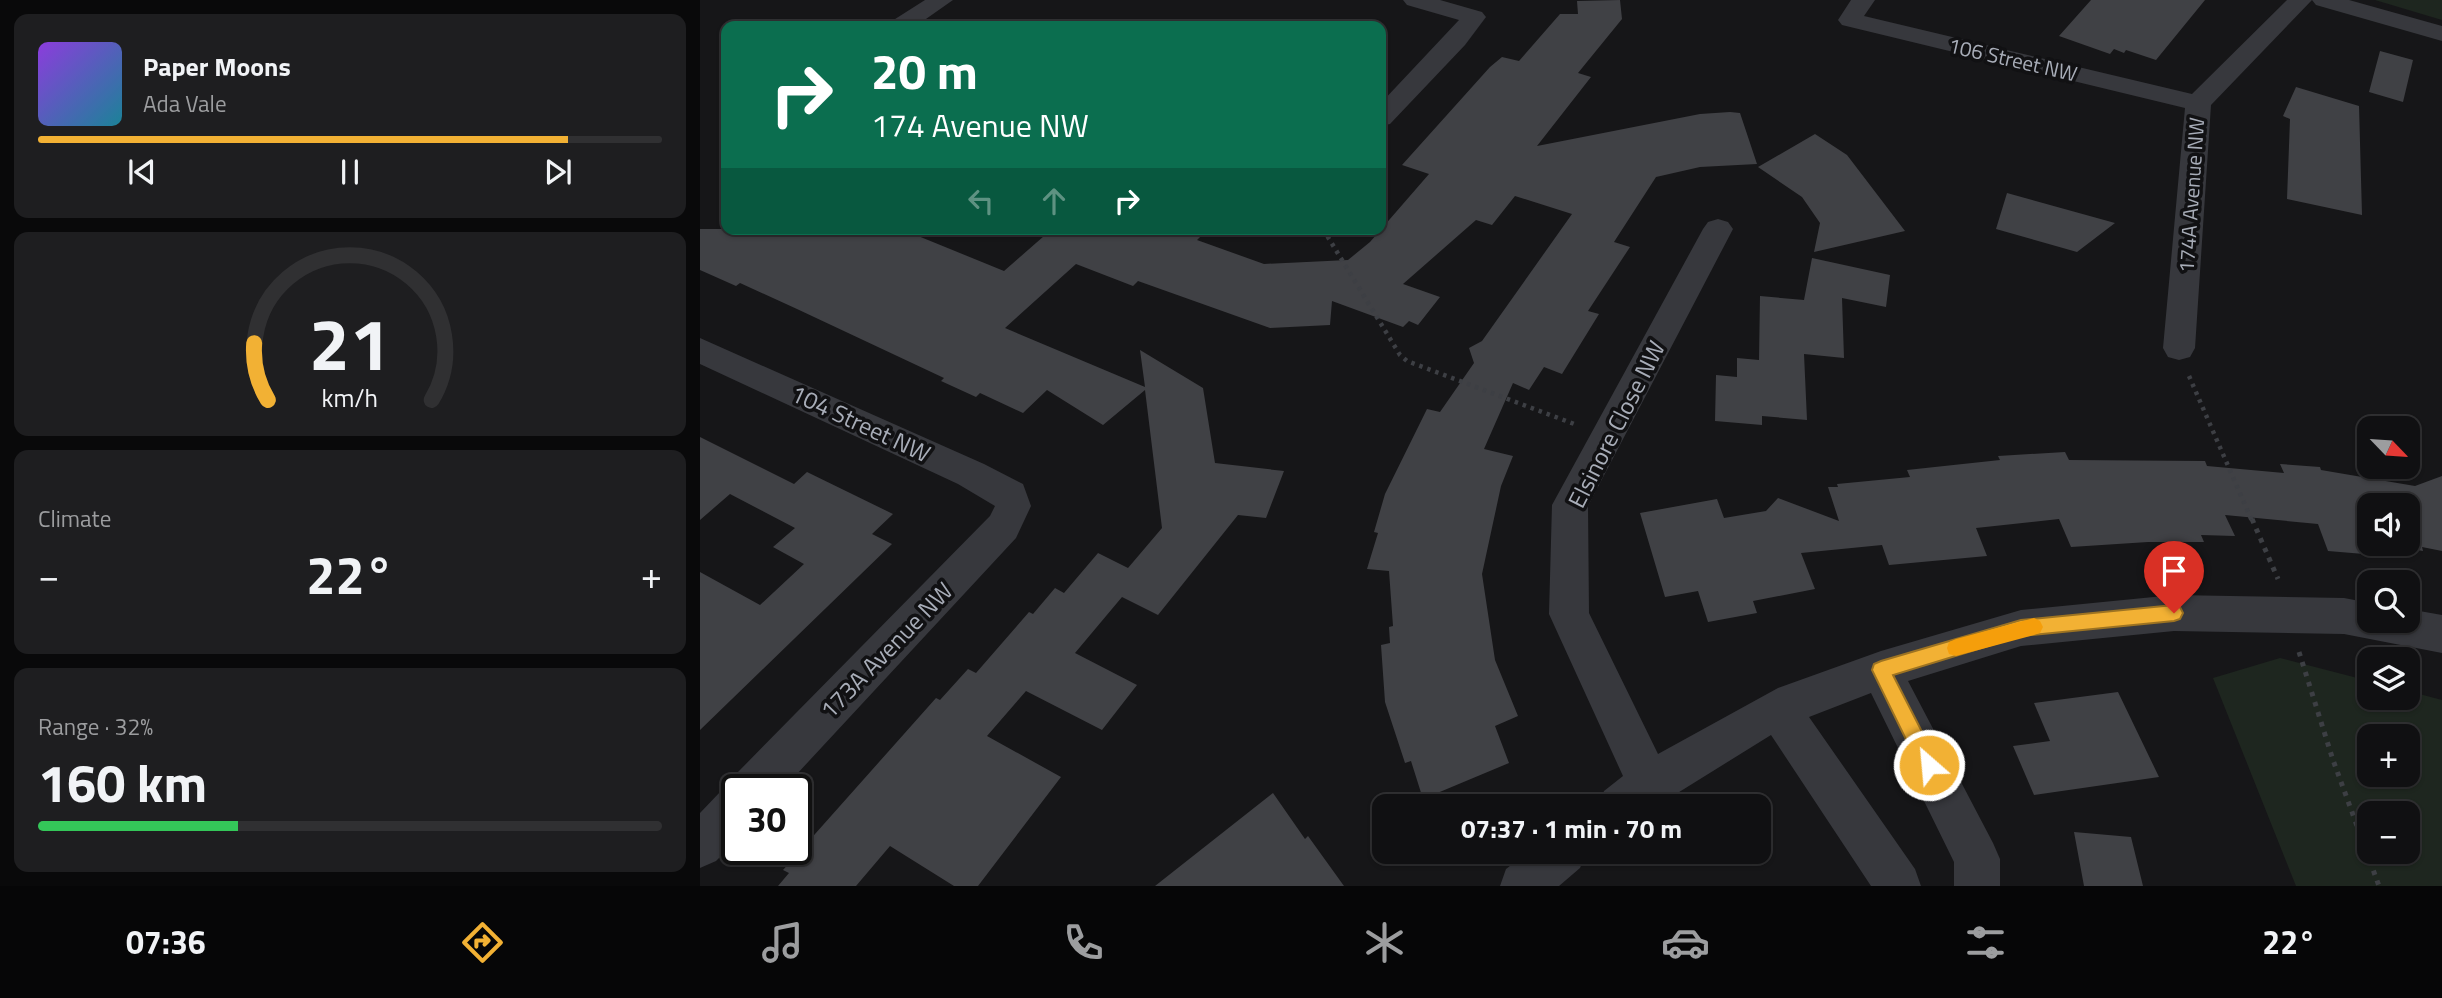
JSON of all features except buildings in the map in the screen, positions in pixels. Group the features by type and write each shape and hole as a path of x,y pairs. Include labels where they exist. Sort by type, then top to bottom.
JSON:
{"street":[{"path":"908,21 942,0"},
{"path":"1386,113 1456,40 1474,17 1415,0"},
{"name":"106 Street NW","path":"1863,0 1850,20 2198,103"},
{"name":"174A Avenue NW","path":"2179,348 2198,103 2300,0"},
{"path":"2324,0 2442,34"},
{"name":"Elsinore Close NW","path":"1634,794 1569,614 1570,505 1718,229"},
{"name":"104 Street NW","path":"700,350 971,474 1010,495 1013,506"},
{"name":"173A Avenue NW","path":"767,774 1003,527 1013,506"},
{"path":"1636,794 1778,708 1881,670 2021,628 2174,613 2288,614 2357,619"},
{"path":"2420,630 2442,634"},
{"path":"1881,670 1977,859 1977,886"},
{"path":"1778,708 1898,886"},
{"path":"700,845 721,823"},
{"path":"1523,886 1550,864"}],"path":[{"path":"1327,235 1400,355 1407,361 1607,435"},
{"path":"2179,348 2192,384 2280,582 2333,760 2379,886"}],"shaded area":[{"path":"2375,0 2442,0 2442,20"},
{"path":"2280,658 2357,678 2357,710 2420,710 2420,694 2442,700 2442,886 2296,886 2213,678"}],"slow traffic":[{"path":"1956,648 2021,628 2034,627"}],"route":[{"path":"1929,765 1881,670 2021,628 2174,613"}]}
